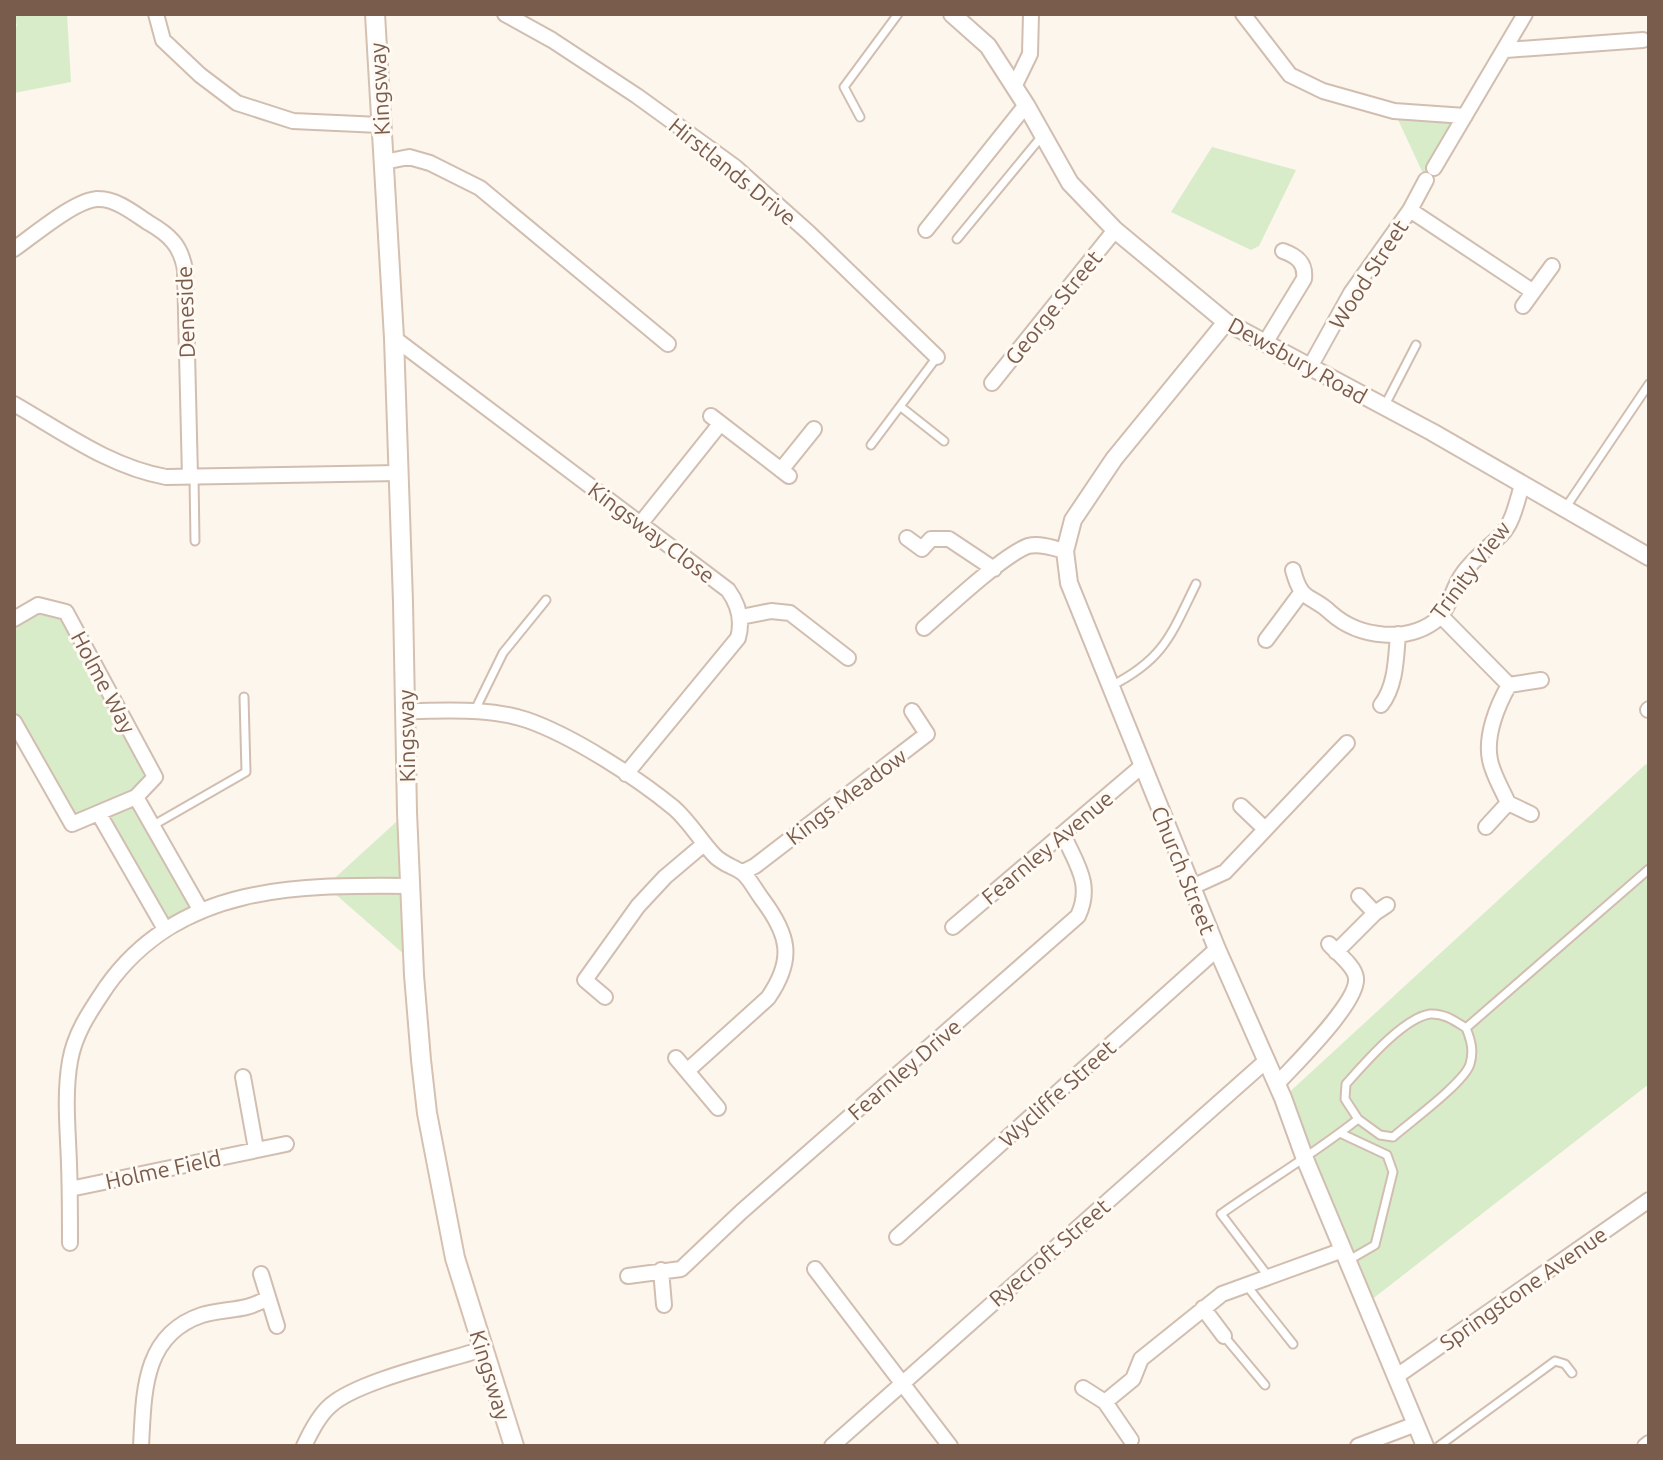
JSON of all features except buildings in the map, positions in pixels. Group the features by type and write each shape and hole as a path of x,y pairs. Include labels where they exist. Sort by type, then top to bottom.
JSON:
{"main road":[{"name":"Kingsway","path":"375,14 394,338 415,990 427,1113 455,1258 514,1446"}],"street":[{"path":"156,14 163,40 200,75 237,103 293,121 380,125"},
{"name":"Hirstlands Drive","path":"505,14 601,72 735,167 809,233 937,357"},
{"name":"Dewsbury Road","path":"952,14 988,46 1070,183 1115,230 1226,322 1432,432 1649,557"},
{"path":"1014,87 1030,54 1031,14"},
{"path":"1243,14 1290,75 1323,91 1394,111 1465,116"},
{"name":"Wood Street","path":"1310,367 1351,293 1410,210 1525,14"},
{"path":"1506,50 1643,40"},
{"path":"926,230 1026,105"},
{"path":"384,162 409,157 455,174 505,206 668,344"},
{"name":"Deneside","path":"14,249 75,208 97,199 113,202 163,231 174,241 182,253 185,270 192,477"},
{"path":"1410,210 1532,291"},
{"name":"George Street","path":"992,383 1115,230"},
{"path":"1265,343 1304,279 1305,270 1301,261 1283,251"},
{"path":"1523,306 1552,266"},
{"name":"Church Street","path":"1226,322 1095,484 1073,520 1065,551 1069,583 1217,949 1267,1060 1425,1446"},
{"name":"Kingsway Close","path":"394,338 728,590 741,617"},
{"path":"14,404 139,473 166,477 399,473"},
{"path":"641,523 716,420 785,473 814,429"},
{"name":"Trinity View","path":"1301,593 1356,629 1372,634 1398,634 1429,624 1441,616 1463,573 1502,534 1522,485"},
{"path":"907,538 922,549 931,539 949,539 994,569"},
{"path":"924,628 994,569 1030,546 1065,551"},
{"path":"1266,640 1301,593 1293,570"},
{"name":"Holme Way","path":"14,619 38,605 66,612 155,777 136,797"},
{"path":"626,774 731,648 738,638 741,617 771,611 790,613 848,658"},
{"path":"1441,616 1509,685"},
{"path":"1381,705 1389,695 1393,679 1398,634"},
{"path":"1509,685 1541,680"},
{"path":"1509,685 1496,713 1490,758 1508,803 1531,814"},
{"path":"405,711 475,710 500,713 547,728 626,774 675,809 724,864 743,872 775,916 786,944 786,960 777,986 768,998 687,1071"},
{"name":"Kings Meadow","path":"743,872 755,866 927,734 912,711"},
{"path":"14,722 72,824 136,797 201,911"},
{"path":"1192,887 1225,872 1347,743"},
{"name":"Fearnley Avenue","path":"953,927 1142,766"},
{"path":"1486,827 1508,803"},
{"path":"1241,806 1265,829"},
{"path":"99,814 165,929"},
{"name":"Fearnley Drive","path":"628,1276 681,1269 741,1212 1078,916 1086,888 1063,834"},
{"path":"605,997 585,980 638,906 665,877 704,844"},
{"path":"70,1243 67,1089 70,1062 77,1034 123,965 165,929 225,902 290,888 410,886"},
{"path":"1277,1084 1346,1007 1355,991 1357,979 1354,970 1332,948 1381,909 1359,896"},
{"name":"Wycliffe Street","path":"897,1237 1217,949"},
{"path":"676,1058 718,1108"},
{"name":"Ryecroft Street","path":"832,1446 1267,1060"},
{"path":"243,1077 256,1149"},
{"name":"Holme Field","path":"70,1189 286,1144"},
{"name":"Springstone Avenue","path":"1397,1376 1649,1200"},
{"path":"1105,1402 1133,1379 1141,1359 1222,1294 1346,1255"},
{"path":"815,1269 950,1446"},
{"path":"661,1270 664,1305"},
{"path":"261,1274 277,1326"},
{"path":"141,1446 147,1374 162,1343 173,1332 203,1315 246,1308 267,1298"},
{"path":"1203,1308 1224,1336"},
{"path":"304,1446 330,1406 345,1396 483,1349"},
{"path":"1083,1388 1105,1402 1131,1440"},
{"path":"1358,1446 1416,1424"}],"lane":[{"path":"860,117 844,87 898,14"},
{"path":"957,239 1042,136"},
{"path":"1384,407 1416,345"},
{"path":"871,445 937,357"},
{"path":"1565,509 1649,384"},
{"path":"901,407 944,441"},
{"path":"192,477 195,541"},
{"path":"1111,686 1153,660 1170,635 1196,584"},
{"path":"475,710 503,653 546,600"},
{"path":"152,826 246,772 244,697"},
{"path":"1466,1028 1649,869"},
{"path":"1430,1014 1450,1017 1466,1028 1472,1043 1470,1067 1450,1089 1393,1137 1380,1135 1358,1119 1345,1099 1346,1084 1407,1024 1430,1014"},
{"path":"1270,1277 1221,1214 1283,1170 1305,1159 1358,1119"},
{"path":"1340,1133 1387,1155 1393,1172 1375,1245 1346,1255"},
{"path":"1247,1286 1293,1344"},
{"path":"1224,1336 1265,1385"},
{"path":"1439,1446 1555,1361 1565,1364 1572,1373"}],"green space":[{"path":"14,14 67,14 71,82 14,93 14,28 17,26"},
{"path":"1394,111 1465,116 1426,180"},
{"path":"1212,147 1296,170 1259,246 1251,250 1171,212"},
{"path":"38,605 66,612 155,777 136,797 201,911 165,929 100,814 72,824 14,722 14,619"},
{"path":"1646,764 1649,767 1649,1084 1366,1304 1283,1098"},
{"path":"407,812 413,962 326,886"}]}
